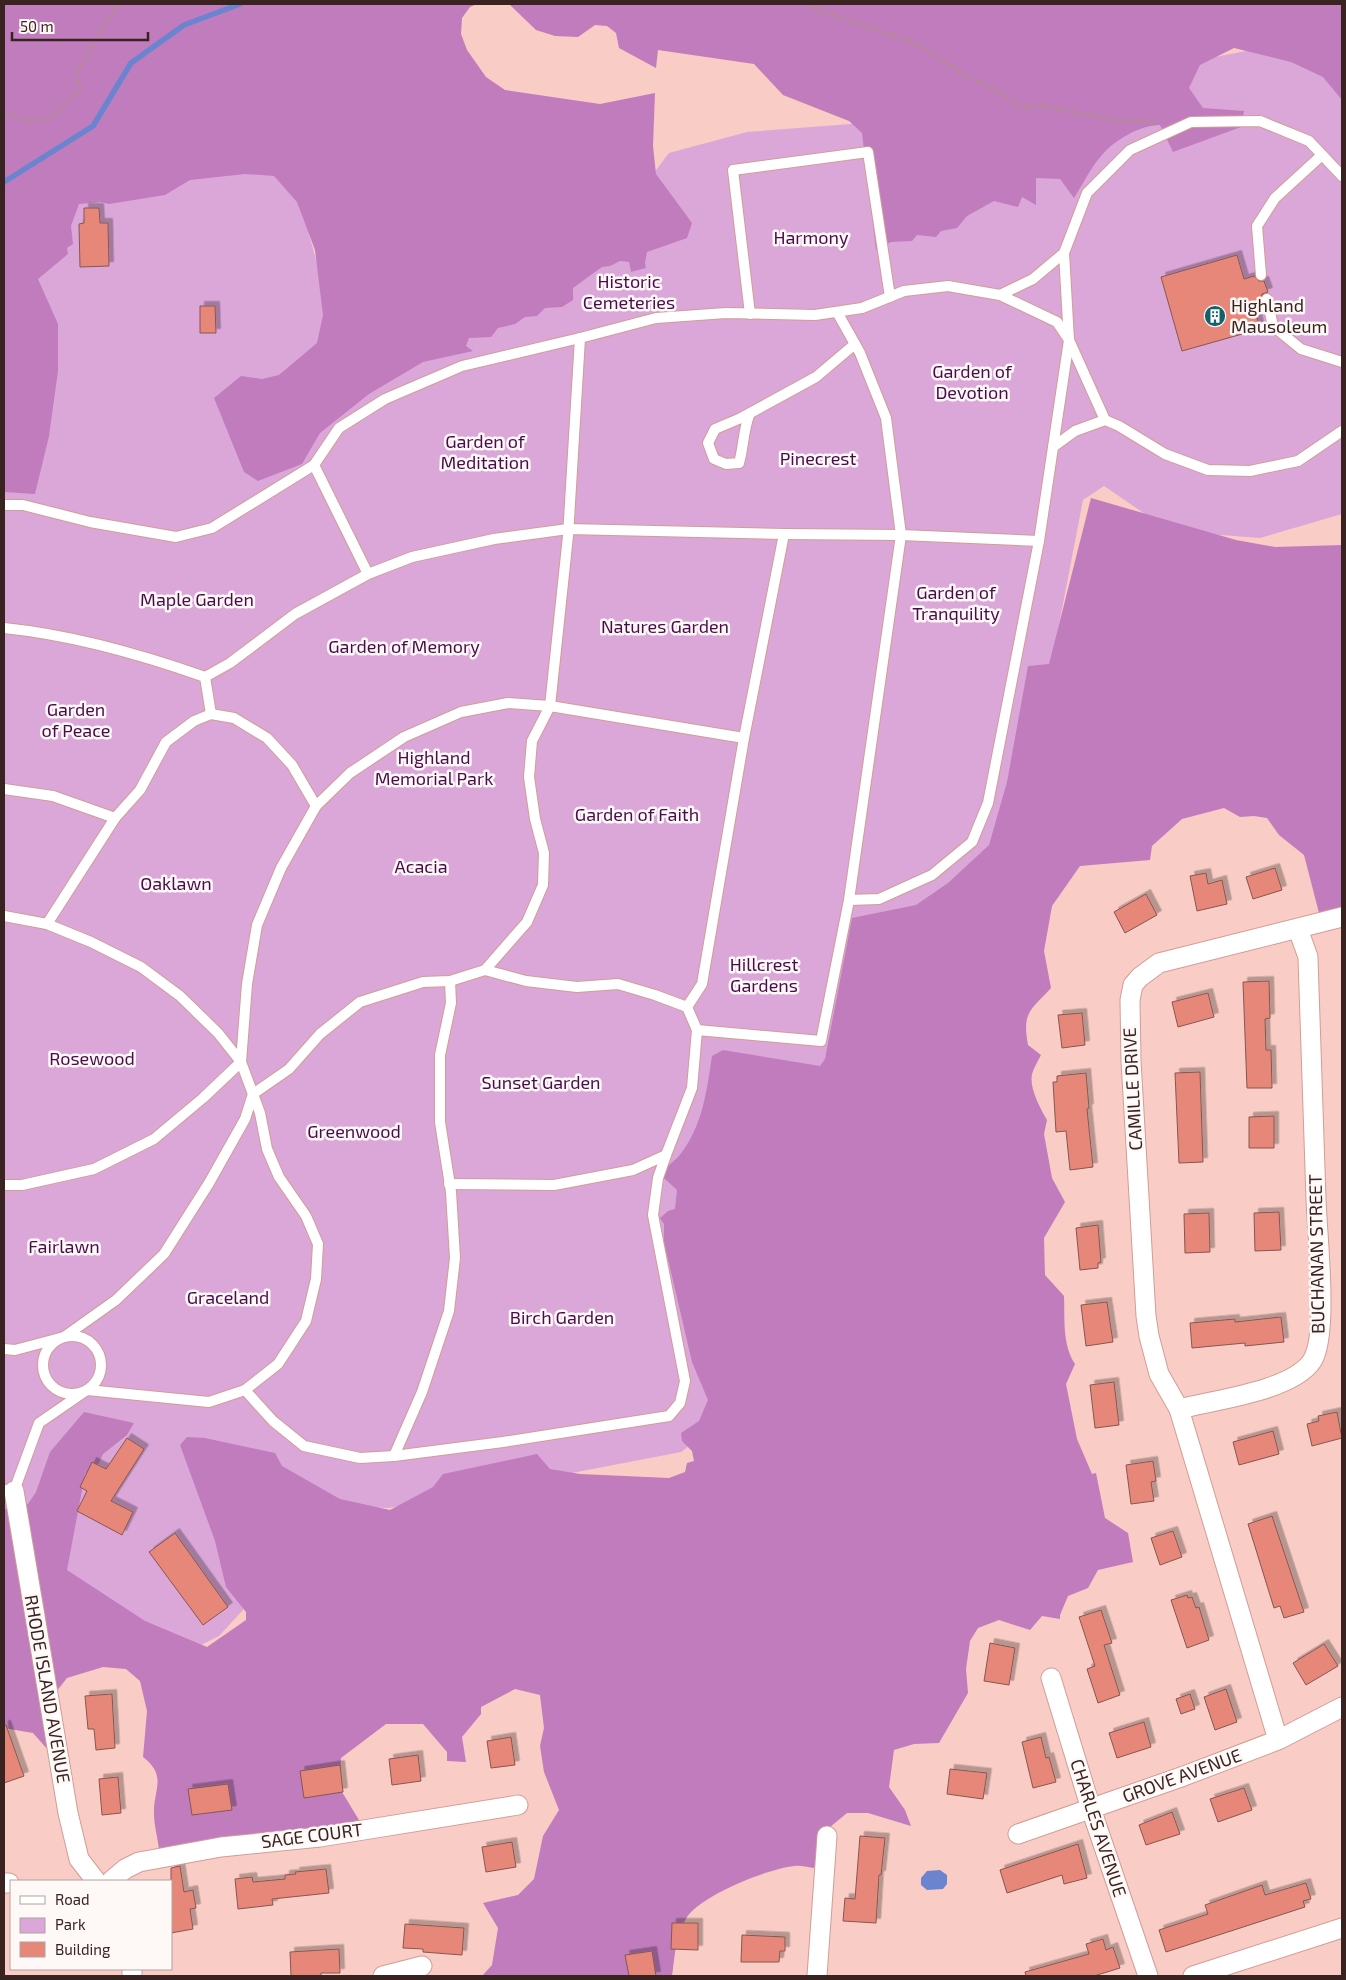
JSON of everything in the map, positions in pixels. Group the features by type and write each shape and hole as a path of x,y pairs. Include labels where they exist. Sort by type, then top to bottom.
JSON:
{"street":[{"name":"CAMILLE DRIVE","path":"1179,1409 1159,1374 1146,1316 1131,1061 1130,1000 1133,985 1159,962 1342,917"},
{"name":"BUCHANAN STREET","path":"1179,1409 1280,1384 1300,1373 1312,1360 1318,1344 1321,1284 1308,957 1298,929"},
{"path":"1179,1409 1278,1740"},
{"name":"RHODE ISLAND AVENUE","path":"9,1491 68,1813 79,1859 95,1880"},
{"name":"CHARLES AVENUE","path":"1051,1678 1091,1809 1148,1976"},
{"name":"GROVE AVENUE","path":"1018,1834 1184,1776 1278,1740 1342,1707"},
{"name":"SAGE COURT","path":"112,1880 125,1869 139,1862 170,1856 221,1847 320,1837 518,1805"},
{"path":"817,1976 828,1836"},
{"path":"1193,1976 1342,1928"},
{"path":"383,1976 422,1966"}],"lane":[{"path":"849,900 879,899 932,875 972,842 988,803 1039,541 1069,340 1064,253 1087,193 1130,150 1190,122 1260,121 1309,141 1342,176"},
{"path":"750,314 733,170 868,152 890,296"},
{"path":"1261,275 1257,226 1275,198 1322,155"},
{"path":"1000,295 1033,279 1064,253"},
{"path":"4,505 23,505 90,522 176,537 212,528 314,465 339,428 385,399 462,366 656,318 726,313 815,315 862,308 904,291 948,286 1000,295 1057,322 1069,340 1105,420 1119,426 1165,454 1208,470 1250,471 1298,461 1342,431"},
{"path":"1267,298 1274,326 1301,349 1342,362"},
{"path":"697,1030 821,1041 849,900 902,535 886,418 855,344 838,312"},
{"path":"485,970 527,922 543,885 544,853 535,819 528,777 532,741 550,706 568,529 580,338"},
{"path":"750,413 744,427 743,446 739,462 726,464 714,459 708,443 715,429 750,413 816,377 855,344"},
{"path":"1053,448 1075,431 1105,420"},
{"path":"314,465 368,574"},
{"path":"4,628 36,631 118,650 205,677 230,663 295,614 368,574 412,557 494,539 568,529 902,535 1039,541"},
{"path":"688,1007 702,984 744,738 784,534"},
{"path":"205,677 212,714"},
{"path":"4,1185 22,1186 94,1169 154,1138 203,1098 241,1062 247,984 257,925 281,868 316,806 350,773 404,737 461,712 508,703 550,706 744,738"},
{"path":"47,924 115,818 140,790 166,742 194,721 212,714 234,718 267,738 292,765 316,806"},
{"path":"4,789 53,796 115,818"},
{"path":"4,916 47,924 91,942 141,967 180,996 212,1027 241,1062 253,1094 260,1113 267,1149 279,1177 306,1216 318,1244 316,1279 306,1321 278,1364 245,1390 209,1402 87,1390 68,1394 58,1390 46,1376 43,1367 44,1357 48,1348 55,1341 64,1337 116,1300 164,1254 209,1183 246,1119 253,1094 290,1069 320,1034 360,1002 423,982 450,981 485,970 526,980 577,987 618,984 688,1007 697,1030 692,1088 658,1178 654,1216 685,1381 680,1403 669,1416 503,1442 394,1456 360,1458 304,1446 272,1421 245,1390"},
{"path":"394,1456 422,1392 449,1311 455,1258 449,1184 440,1122 440,1055 450,1003 450,981"},
{"path":"449,1184 554,1185 633,1170 666,1155"},
{"path":"4,1349 15,1350 73,1335 91,1342 101,1358 102,1367 94,1384 39,1423 9,1491"}],"path":[{"path":"4,113 29,121 49,120 80,89 77,72 111,14 121,4"},
{"path":"811,4 814,9 915,43 969,78 1004,94 1022,108 1037,105 1118,121 1146,121 1171,131"}],"green space":[{"name":"Highland Memorial Park","path":"1267,47 1342,76 1342,514 1260,538 1170,531 1104,486 1083,500 1021,821 714,1427 681,1452 389,1508 253,1502 250,1575 243,1610 219,1636 187,1652 4,1528 4,351 48,211 182,168 291,168 340,348 609,232 669,153 747,132 877,122"}],"shaded area":[{"path":"4,4 477,4 470,7 462,18 461,34 467,50 486,77 505,90 600,104 655,93 653,146 656,174 692,223 687,238 647,252 646,268 631,272 629,262 620,261 610,266 602,267 573,288 573,300 562,307 545,308 537,316 525,317 515,324 498,328 491,337 469,338 466,346 473,351 423,362 369,394 320,433 302,464 258,481 244,472 214,398 241,376 262,379 279,375 317,343 323,315 315,250 297,202 274,176 245,174 190,180 165,195 109,204 101,202 79,204 71,226 73,244 67,248 68,254 38,279 58,324 58,371 49,436 35,494 4,492"},
{"path":"509,4 1342,4 1342,100 1323,77 1291,62 1234,48 1200,65 1189,88 1203,108 1244,111 1241,127 1173,152 1160,125 1136,131 1128,134 1107,149 1094,165 1074,198 1060,179 1036,178 1036,205 1022,197 1018,207 994,201 967,216 957,228 941,231 936,237 917,235 912,241 891,242 876,250 862,133 849,121 783,95 754,64 658,50 656,68 619,48 616,33 607,26 595,25 578,37 555,36 536,30"},
{"path":"1091,498 1236,540 1275,547 1342,545 1342,913 1319,913 1304,855 1279,835 1267,818 1254,816 1240,817 1224,808 1182,819 1152,846 1150,860 1080,866 1052,906 1044,951 1051,988 1033,1007 1027,1019 1026,1034 1028,1045 1041,1055 1032,1074 1032,1085 1041,1110 1047,1120 1044,1134 1052,1178 1065,1202 1044,1238 1045,1275 1064,1296 1066,1340 1075,1364 1066,1384 1077,1439 1092,1474 1096,1473 1105,1518 1128,1533 1133,1562 1098,1570 1088,1588 1068,1596 1060,1619 1042,1616 1030,1630 999,1620 978,1628 970,1641 966,1669 968,1693 939,1743 914,1744 894,1750 889,1787 905,1810 911,1826 868,1813 847,1813 818,1837 817,1866 813,1868 794,1866 768,1872 736,1884 706,1900 687,1917 683,1924 676,1946 672,1976 482,1976 492,1965 498,1928 483,1903 518,1895 534,1879 543,1836 559,1810 544,1772 540,1746 544,1728 540,1695 515,1689 481,1707 481,1714 462,1737 466,1762 447,1761 447,1752 423,1724 386,1724 341,1758 339,1787 362,1825 159,1850 154,1814 158,1784 157,1777 151,1764 143,1757 147,1711 140,1681 126,1669 103,1667 67,1678 56,1692 49,1751 33,1733 4,1728 4,1509 28,1504 36,1492 50,1452 84,1412 134,1423 127,1435 103,1454 99,1463 85,1474 67,1570 145,1621 207,1647 246,1620 246,1612 226,1587 215,1541 180,1445 187,1437 205,1438 275,1453 282,1466 340,1499 390,1510 433,1487 443,1474 537,1454 550,1469 580,1474 669,1478 685,1472 687,1463 694,1461 692,1451 682,1441 681,1433 699,1421 708,1400 692,1362 664,1242 664,1224 660,1218 668,1211 675,1209 677,1190 665,1179 652,1177 679,1156 695,1130 703,1106 712,1056 723,1050 820,1066 825,1059 852,918 916,905 948,883 989,845 1007,782 1028,666 1049,664"}],"water":[{"path":"940,1870 947,1875 947,1884 943,1889 927,1890 921,1885 921,1878 927,1871"}],"building":[{"path":"84,208 99,208 100,223 108,223 109,266 80,267 79,224 84,223"},
{"name":"Highland Mausoleum","path":"1237,255 1244,279 1254,276 1259,281 1264,281 1268,292 1262,294 1260,300 1253,303 1260,329 1182,351 1161,277"},
{"path":"200,306 215,306 216,333 200,333"},
{"path":"1275,868 1282,890 1253,899 1246,877"},
{"path":"1206,873 1208,884 1222,880 1227,904 1197,911 1190,876"},
{"path":"1146,894 1157,915 1125,933 1114,912"},
{"path":"1269,981 1270,1018 1265,1019 1266,1050 1271,1050 1272,1088 1247,1088 1243,982"},
{"path":"1208,993 1214,1017 1178,1027 1172,1002"},
{"path":"1082,1013 1085,1045 1062,1048 1058,1015"},
{"path":"1200,1072 1203,1162 1179,1163 1175,1073"},
{"path":"1086,1073 1089,1108 1087,1109 1093,1167 1070,1170 1066,1131 1056,1132 1053,1082 1057,1082 1057,1076"},
{"path":"1274,1116 1274,1148 1249,1148 1249,1117"},
{"path":"1279,1212 1281,1250 1255,1251 1254,1213"},
{"path":"1209,1213 1210,1252 1185,1253 1184,1214"},
{"path":"1098,1225 1101,1262 1098,1263 1098,1268 1080,1270 1076,1228"},
{"path":"1107,1302 1113,1342 1086,1346 1081,1305"},
{"path":"1281,1317 1284,1342 1245,1346 1245,1343 1192,1348 1190,1323 1235,1319 1235,1322"},
{"path":"1114,1382 1119,1425 1095,1428 1090,1385"},
{"path":"1337,1412 1342,1438 1312,1446 1307,1424 1319,1421 1318,1416"},
{"path":"1273,1431 1279,1454 1239,1465 1233,1442"},
{"path":"127,1438 144,1449 111,1501 133,1512 122,1535 77,1511 87,1491 80,1487 92,1462 106,1469"},
{"path":"1153,1461 1156,1481 1151,1482 1154,1501 1131,1504 1126,1465"},
{"path":"1272,1516 1304,1612 1284,1618 1280,1606 1274,1608 1248,1524"},
{"path":"1173,1531 1182,1557 1160,1565 1151,1538"},
{"path":"175,1533 228,1607 203,1625 149,1552"},
{"path":"1187,1595 1188,1598 1192,1597 1196,1608 1199,1607 1209,1640 1187,1648 1171,1600"},
{"path":"1101,1610 1112,1643 1104,1645 1120,1695 1098,1703 1087,1669 1095,1666 1079,1617"},
{"path":"990,1643 1015,1648 1009,1685 984,1681"},
{"path":"1324,1644 1338,1666 1306,1685 1293,1663"},
{"path":"1226,1689 1237,1722 1215,1730 1204,1697"},
{"path":"112,1694 115,1748 96,1750 94,1729 88,1729 85,1696"},
{"path":"1190,1694 1195,1709 1181,1714 1176,1699"},
{"path":"1144,1722 1151,1747 1117,1758 1109,1733"},
{"path":"4,1725 6,1725 24,1776 4,1783"},
{"path":"511,1737 515,1765 491,1768 487,1741"},
{"path":"1041,1737 1046,1758 1049,1757 1056,1782 1033,1788 1022,1742"},
{"path":"418,1755 421,1781 392,1785 389,1759"},
{"path":"340,1765 343,1792 304,1798 300,1771"},
{"path":"950,1769 987,1773 983,1799 947,1794"},
{"path":"118,1777 121,1813 102,1815 99,1779"},
{"path":"228,1784 232,1810 192,1815 188,1789"},
{"path":"1244,1788 1252,1810 1218,1822 1210,1799"},
{"path":"1172,1812 1180,1834 1146,1845 1139,1825"},
{"path":"860,1836 885,1838 881,1875 879,1875 876,1923 843,1921 845,1898 855,1899"},
{"path":"512,1842 516,1867 486,1872 482,1847"},
{"path":"1078,1844 1087,1878 1064,1884 1062,1875 1007,1893 1000,1870"},
{"path":"180,1866 184,1892 193,1890 196,1908 190,1909 193,1929 172,1933 171,1868"},
{"path":"326,1869 329,1893 272,1899 273,1905 238,1909 235,1879 252,1877 253,1882 285,1879 285,1875 296,1874 295,1872"},
{"path":"1306,1883 1311,1899 1303,1901 1305,1907 1166,1952 1159,1930 1208,1914 1205,1905 1262,1885 1265,1895"},
{"path":"672,1923 698,1923 698,1950 671,1949"},
{"path":"405,1924 464,1928 462,1955 423,1952 423,1949 403,1948"},
{"path":"742,1935 785,1937 785,1951 780,1951 779,1962 741,1962"},
{"path":"1103,1939 1106,1950 1113,1947 1120,1968 1094,1976 1026,1976 1025,1972 1089,1954 1086,1944"},
{"path":"339,1949 340,1973 321,1973 321,1976 291,1976 290,1952"},
{"path":"652,1951 656,1976 629,1976 625,1955"}],"waterway":[{"path":"4,182 93,126 131,63 184,25 240,4"}],"place":[{"name":"Highland Mausoleum","path":"1215,316"}],"park label":[{"name":"Harmony","path":"811,238"},
{"name":"Historic Cemeteries","path":"629,292"},
{"name":"Garden of Devotion","path":"972,382"},
{"name":"Garden of Meditation","path":"485,452"},
{"name":"Pinecrest","path":"818,459"},
{"name":"Maple Garden","path":"197,600"},
{"name":"Garden of Tranquility","path":"956,603"},
{"name":"Natures Garden","path":"665,627"},
{"name":"Garden of Memory","path":"404,647"},
{"name":"Garden of Peace","path":"76,720"},
{"name":"Garden of Faith","path":"637,815"},
{"name":"Acacia","path":"421,867"},
{"name":"Oaklawn","path":"176,884"},
{"name":"Hillcrest Gardens","path":"764,975"},
{"name":"Rosewood","path":"92,1059"},
{"name":"Sunset Garden","path":"541,1083"},
{"name":"Greenwood","path":"354,1132"},
{"name":"Fairlawn","path":"64,1247"},
{"name":"Graceland","path":"228,1298"},
{"name":"Birch Garden","path":"562,1318"}]}
